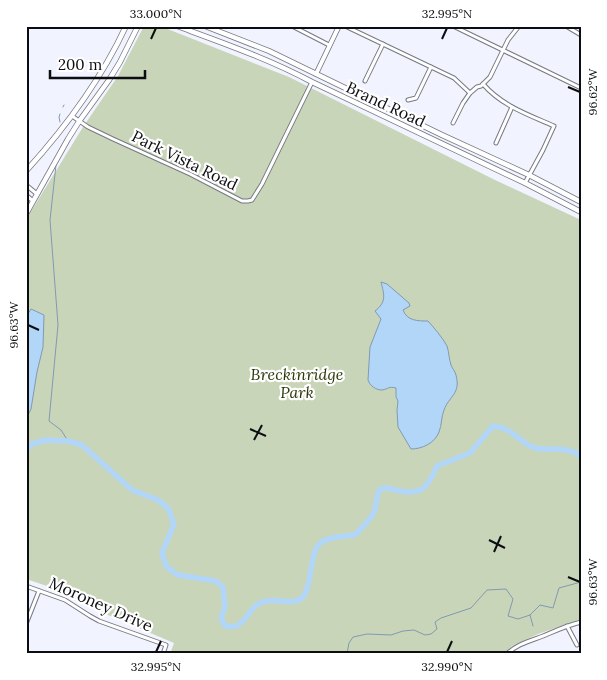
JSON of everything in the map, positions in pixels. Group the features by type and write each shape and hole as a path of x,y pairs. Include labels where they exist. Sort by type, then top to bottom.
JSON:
{"main road":[{"path":"26,171 48,147 91,91 126,26"},
{"path":"26,214 80,120 120,62 138,26"},
{"name":"Brand Road","path":"178,26 283,68 525,183 581,212"},
{"name":"Brand Road","path":"205,26 268,50 581,202"},
{"path":"232,47 235,37"},
{"path":"312,82 316,74"}],"street":[{"path":"292,26 329,45"},
{"path":"316,74 339,26"},
{"path":"345,26 454,78 470,93"},
{"path":"453,26 581,88"},
{"path":"453,123 470,93 490,77 508,40 520,26"},
{"path":"566,26 581,35"},
{"path":"365,81 382,44"},
{"path":"408,100 416,98 431,67"},
{"name":"Park Vista Road","path":"72,116 88,127 190,174 242,201 248,201 252,200 264,182 312,82"},
{"path":"483,84 492,94 512,107 554,126 525,183"},
{"path":"496,143 512,107"},
{"path":"26,185 37,194"},
{"path":"26,195 33,201"},
{"name":"Moroney Drive","path":"26,586 65,600 99,621 166,645 163,654"},
{"path":"26,624 39,591"},
{"path":"507,654 517,646 581,622"},
{"path":"567,626 577,645"}],"green space":[{"name":"Breckinridge Park","path":"144,26 160,26 289,77 493,179 581,220 581,619 538,634 512,646 505,654 170,654 174,643 89,607 71,594 26,579 26,222 83,127 118,76"}],"water":[{"path":"381,282 387,284 409,303 410,306 403,310 407,316 417,320 428,321 438,333 447,346 451,365 456,375 456,391 446,405 437,436 428,445 419,448 411,449 398,427 396,388 378,389 372,386 368,380 370,347 381,319 375,311 383,301 384,294"},
{"path":"31,309 44,315 43,347 31,409 26,419 26,317"}],"waterway":[{"path":"60,114 60,122"},
{"path":"56,165 50,220 58,325 49,421 61,430 68,441"},
{"path":"26,450 32,444 46,440 68,441 82,445 132,490 158,500 168,508 174,524 162,553 166,566 178,575 216,581 223,587 225,607 221,618 225,626 236,626 258,604 270,601 292,601 302,598 307,588 313,558 319,544 331,538 355,535 374,512 380,489 388,488 404,492 422,489 430,480 437,466 470,453 493,426 505,429 535,448 571,451 581,457"},
{"path":"347,654 349,643 353,637 367,634 391,635 414,630 425,635 431,634 437,629 435,622 441,618 471,608 487,590 506,589 513,599 508,616 518,619 530,615 540,605 553,608 559,588 581,582"},
{"path":"530,615 533,626"}]}
